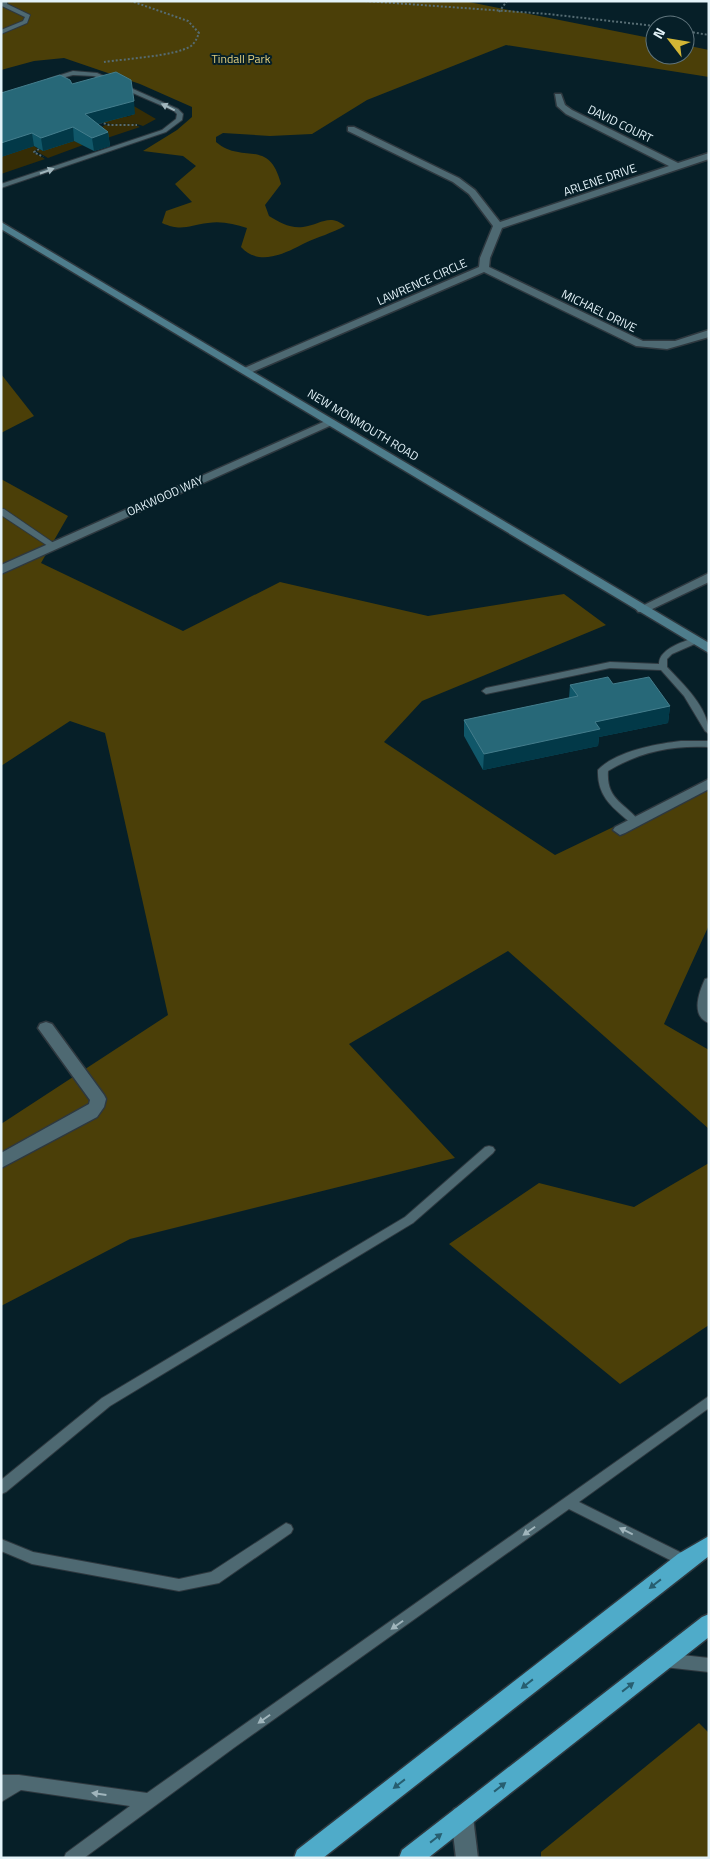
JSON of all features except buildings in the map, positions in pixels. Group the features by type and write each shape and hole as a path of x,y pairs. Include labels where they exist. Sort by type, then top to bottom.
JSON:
{"highway":[{"path":"305,1858 685,1560 709,1545"},
{"path":"410,1858 709,1624"}],"main road":[{"name":"NEW MONMOUTH ROAD","path":"1,225 709,649"}],"street":[{"name":"DAVID COURT","path":"558,96 562,106 569,112 678,167"},
{"path":"350,130 456,180 472,192 498,226"},
{"name":"ARLENE DRIVE","path":"498,226 709,156"},
{"name":"LAWRENCE CIRCLE","path":"246,371 484,268 485,258 498,226"},
{"name":"MICHAEL DRIVE","path":"484,268 640,344 666,347 709,333"},
{"name":"OAKWOOD WAY","path":"1,570 330,422"},
{"path":"642,609 709,577"},
{"path":"620,830 709,783"},
{"path":"1,1161 91,1112 96,1106 98,1099 46,1028"},
{"path":"462,1817 467,1858"}],"lane":[{"path":"1,32 25,22 28,16 4,5 5,1"},
{"path":"1,186 164,131 179,120 180,114 176,110 115,82 90,74 56,77 48,82"},
{"path":"99,87 115,82"},
{"path":"1,511 54,546"},
{"path":"694,641 670,652 663,659 663,666 688,696 709,731"},
{"path":"486,691 610,665 663,666"},
{"path":"635,822 608,798 601,782 603,770 619,758 636,752 677,744 709,744"},
{"path":"709,982 701,1000 705,1015 709,1019"},
{"path":"1,1488 106,1402 409,1220 489,1150"},
{"path":"71,1858 148,1801 709,1402"},
{"path":"569,1503 685,1560"},
{"path":"1,1545 32,1558 179,1585 214,1578 286,1529"},
{"path":"663,1660 709,1666"},
{"path":"1,1782 19,1782 148,1801"},
{"path":"1,1795 19,1782"}],"path":[{"path":"99,63 178,51 189,48 196,41 199,33 193,24 178,17 147,9 131,1"},
{"path":"365,1 598,18 645,25"},
{"path":"499,12 507,1"},
{"path":"695,33 709,35"},
{"path":"99,122 104,125 131,123 142,127 135,130"},
{"path":"38,162 48,159 34,152 39,149"}],"shaded area":[{"path":"132,105 156,119 143,126 137,124 111,124 100,121 130,116 133,114"},
{"path":"132,123 140,127 104,139 92,132 104,129 102,127 105,125"},
{"path":"74,141 83,145 48,158 36,151"},
{"path":"34,146 38,149 33,152 45,159 1,174 1,157"}],"green space":[{"name":"Tindall Park","path":"1,1 464,1 645,37 645,65 695,65 695,47 709,50 709,77 506,45 367,100 312,134 270,136 223,133 216,137 216,142 236,152 262,156 270,161 276,170 281,184 265,205 269,216 281,223 294,227 309,226 329,220 334,220 345,226 290,251 264,257 248,253 241,247 247,228 233,224 213,222 185,227 169,226 162,223 166,211 192,202 175,184 196,166 183,156 143,151 177,130 192,117 192,107 140,84 64,58 34,61 1,70"},
{"path":"1,374 34,416 1,433"},
{"path":"1,479 68,516 41,563 183,631 280,582 428,616 564,594 606,625 422,701 384,742 555,855 709,781 709,925 664,1024 709,1050 709,1129 508,951 349,1044 455,1158 130,1239 1,1306 1,1124 168,1015 105,733 70,721 1,766"},
{"path":"709,1163 709,1325 620,1384 449,1244 539,1183 634,1207"},
{"path":"699,1723 709,1733 709,1858 541,1858 541,1852"}]}
